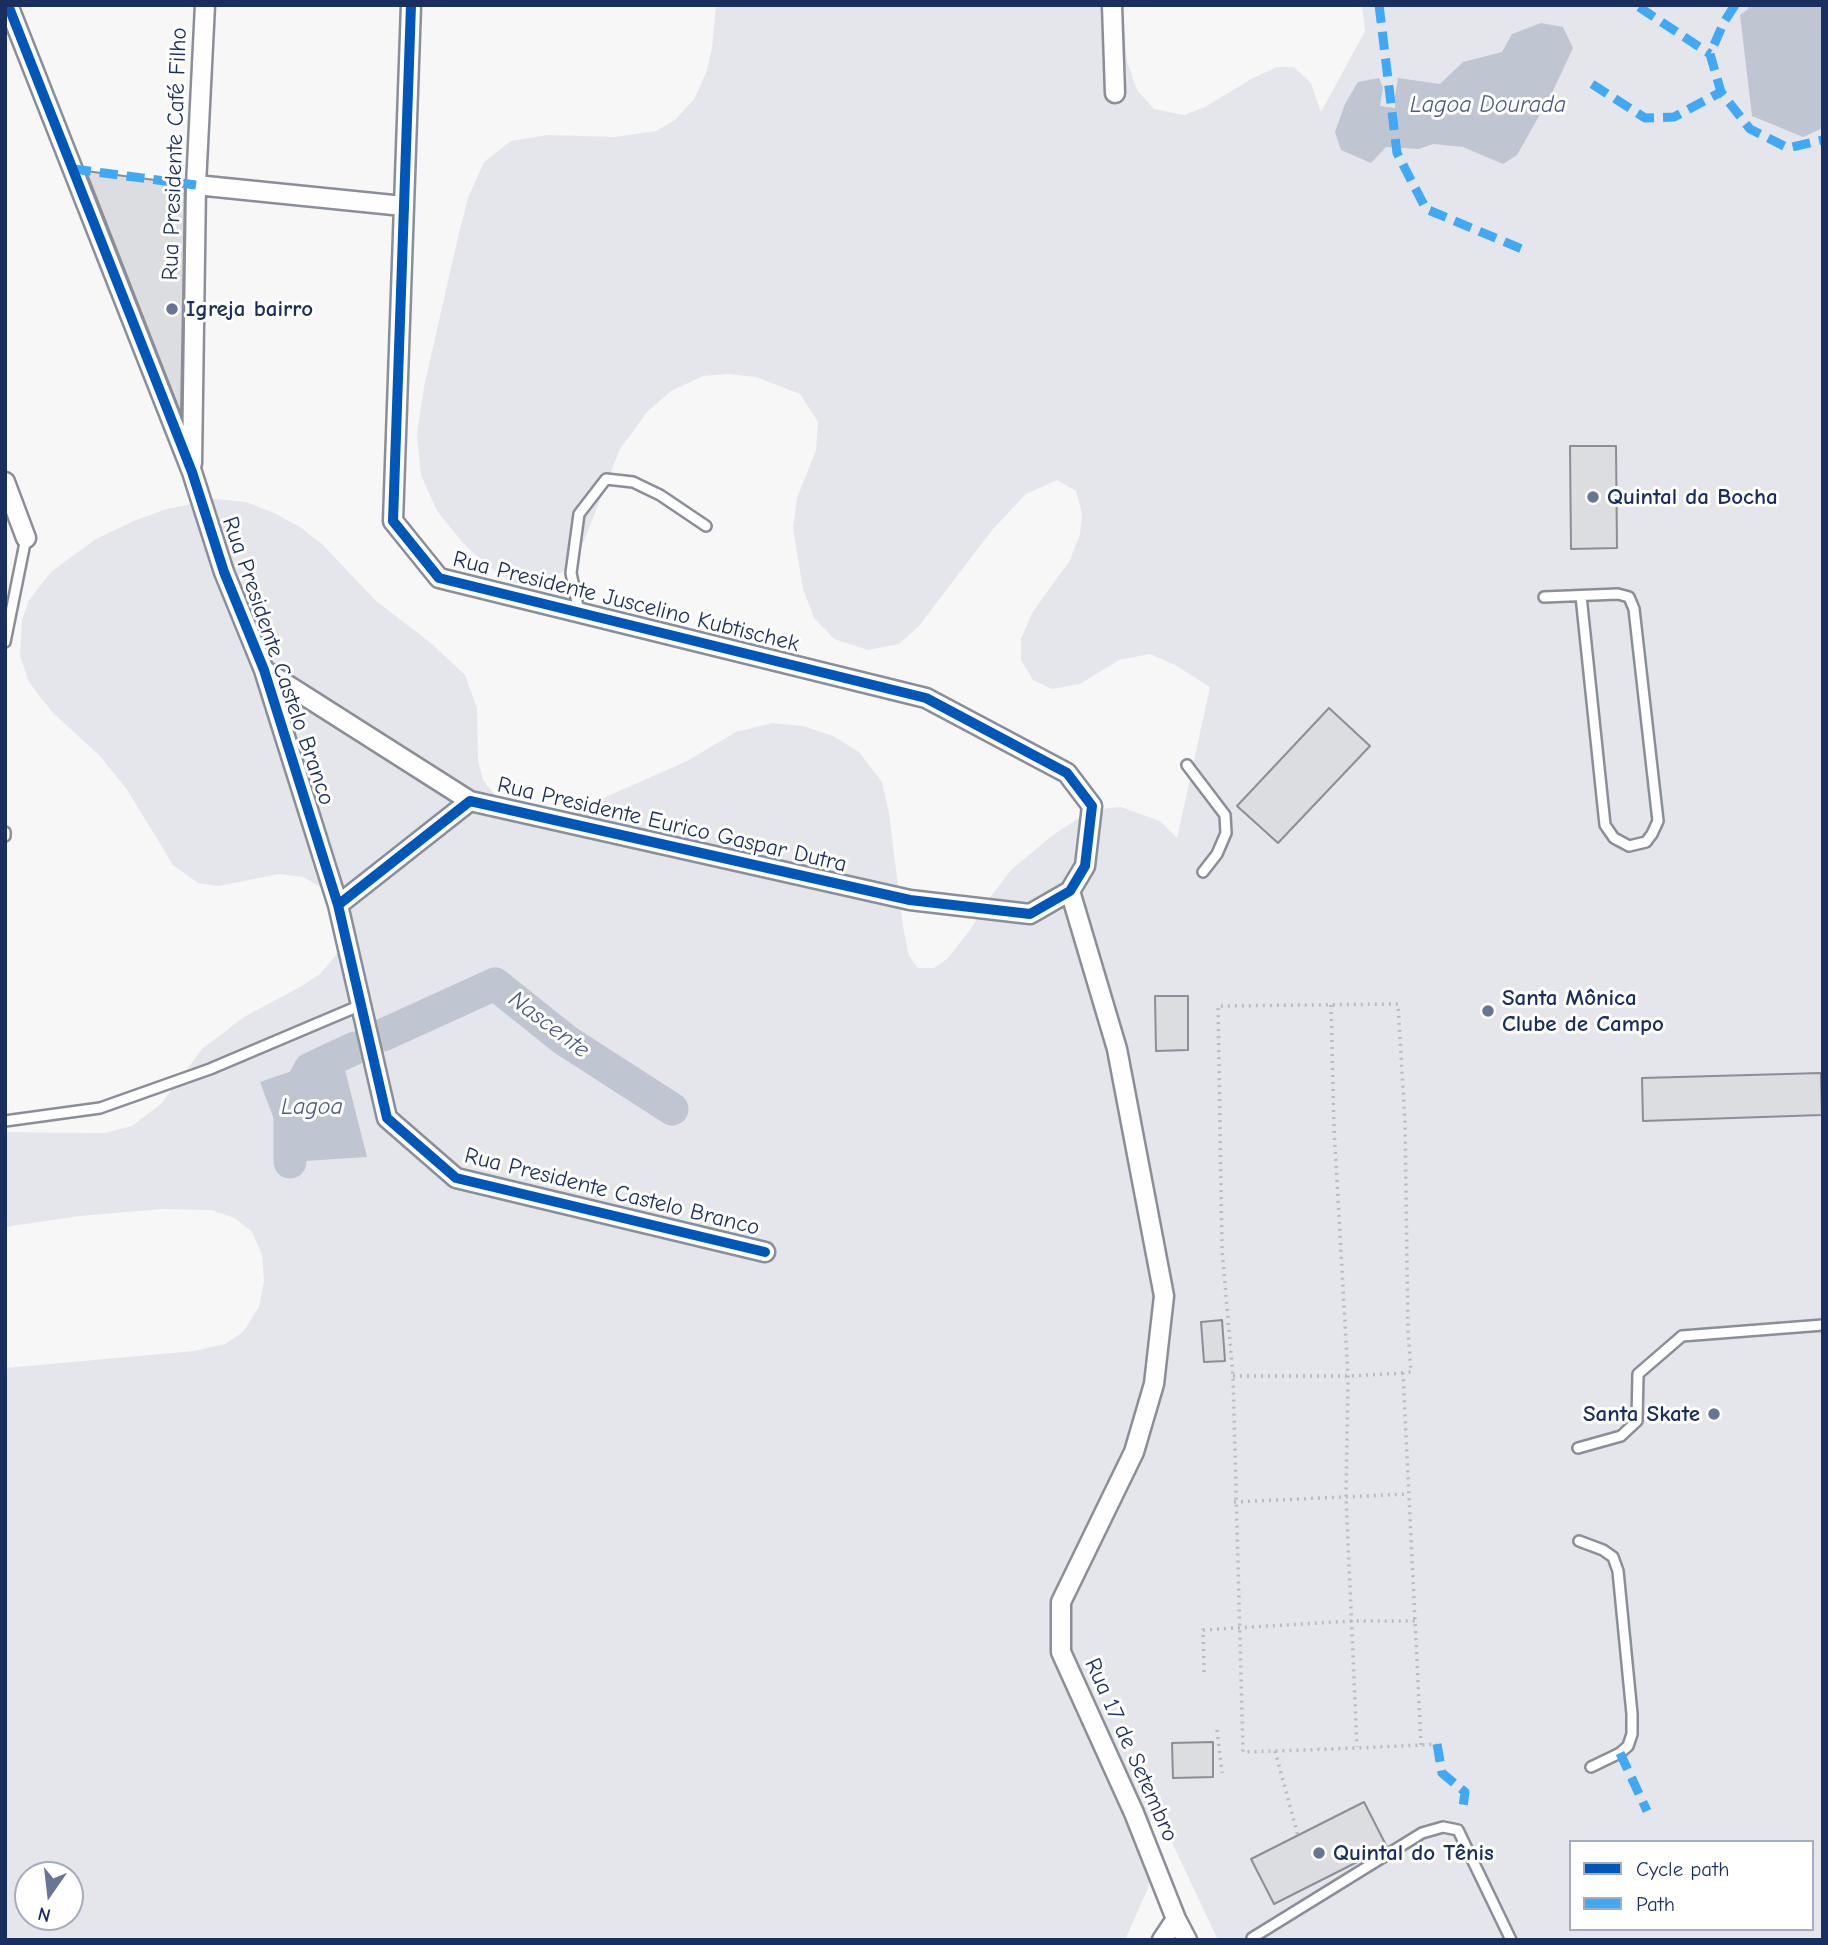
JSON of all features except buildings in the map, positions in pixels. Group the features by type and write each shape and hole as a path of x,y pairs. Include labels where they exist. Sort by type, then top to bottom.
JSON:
{"street":[{"name":"Rua Presidente Castelo Branco","path":"8,5 192,472 224,572 264,670 338,905 387,1118 456,1178 765,1252"},
{"name":"Rua Presidente Café Filho","path":"192,472 196,186 205,5"},
{"name":"Rua Presidente Juscelino Kubtischek","path":"411,5 393,521 439,578 926,698 1066,773 1092,806 1085,866 1070,891"},
{"path":"1112,5 1115,93"},
{"path":"196,186 404,206"},
{"path":"5,482 26,538"},
{"path":"264,670 470,801"},
{"name":"Rua Presidente Eurico Gaspar Dutra","path":"338,905 470,801 910,900 1030,914 1070,891"},
{"name":"Rua 17 de Setembro","path":"1070,891 1117,1049 1164,1296 1154,1384 1134,1452 1061,1602 1061,1652 1134,1813 1187,1940"},
{"path":"1162,1940 1176,1919"}],"lane":[{"path":"579,612 571,573 579,514 606,479 633,482 660,495 706,526"},
{"path":"5,642 26,538"},
{"path":"1544,597 1618,594 1629,597 1634,609 1658,821 1646,842 1629,846 1614,838 1605,825 1581,596"},
{"path":"1187,765 1225,814 1226,833 1217,854 1203,873"},
{"path":"5,1121 100,1108 210,1069 361,1005"},
{"path":"1578,1448 1621,1436 1637,1420 1638,1374 1682,1336 1823,1325"},
{"path":"1579,1541 1613,1557 1618,1571 1632,1714 1632,1734 1628,1746 1620,1753 1591,1767"},
{"path":"1252,1938 1422,1833 1443,1827 1458,1830 1511,1940"}],"path":[{"path":"1233,1376 1348,1376 1411,1372 1405,1122 1398,1004 1218,1006 1222,1250 1233,1376 1242,1752 1437,1744"},
{"path":"1331,1005 1334,1128 1348,1376 1346,1497 1357,1748"},
{"path":"1403,1373 1421,1745"},
{"path":"1234,1502 1408,1494"},
{"path":"1204,1672 1203,1630 1239,1626 1415,1622"},
{"path":"1217,1730 1222,1773"},
{"path":"1275,1751 1298,1836"}],"shaded area":[{"path":"716,5 1125,5 1123,14 1127,61 1137,90 1154,109 1184,115 1205,107 1251,79 1277,67 1294,67 1311,83 1321,112 1365,31 1362,5 1823,5 1823,1940 1218,1940 1141,1777 1150,1813 1154,1858 1148,1888 1125,1940 5,1940 5,1368 194,1351 225,1344 243,1332 259,1307 264,1281 262,1255 252,1232 235,1218 211,1210 162,1209 80,1216 5,1227 5,1132 105,1133 132,1126 162,1103 202,1049 244,1017 320,974 336,955 343,927 326,890 303,877 279,874 219,886 198,883 173,865 128,791 100,756 52,712 29,682 20,656 22,620 29,600 52,571 96,539 167,509 215,499 246,502 274,513 300,527 322,544 375,600 432,644 465,675 477,708 478,760 483,780 499,800 552,815 572,812 687,761 736,732 772,723 803,726 833,736 859,752 882,782 889,813 903,927 909,956 918,968 934,968 947,959 1011,870 1053,835 1079,818 1107,808 1121,807 1160,821 1177,838 1210,687 1175,665 1150,654 1119,660 1080,684 1052,689 1033,680 1021,660 1021,639 1032,613 1070,560 1080,534 1082,514 1076,491 1057,480 1026,494 993,529 918,627 899,644 868,650 834,639 814,618 803,589 793,528 797,498 816,450 818,422 800,394 756,377 728,374 703,376 671,391 647,412 620,449 584,541 569,566 545,586 512,583 463,543 437,511 421,475 417,434 424,387 458,237 468,198 484,162 511,141 548,135 615,137 656,131 675,120 695,98 707,70 712,48"}],"water":[{"path":"1749,5 1823,5 1823,128 1803,137 1752,116 1740,15"},
{"name":"Lagoa Dourada","path":"1541,23 1563,27 1573,48 1552,93 1517,155 1503,164 1463,147 1433,144 1419,149 1386,147 1371,163 1341,150 1335,132 1345,104 1358,82 1379,78 1383,88 1380,106 1395,108 1398,78 1440,84 1463,62 1502,52 1512,34"},
{"name":"Lagoa","path":"341,1054 367,1157 290,1162 260,1082"}],"waterway":[{"name":"Nascente","path":"383,1035 495,984 565,1040 672,1109"},
{"name":"Nascente","path":"290,1162 290,1106 310,1069 355,1048"}],"marked path":[{"path":"1379,5 1397,153 1426,209 1529,252"},
{"path":"1735,5 1710,54 1721,92 1750,129 1788,148 1823,140"},
{"path":"1639,7 1710,54"},
{"path":"1592,84 1645,118 1674,117 1721,92"},
{"path":"73,169 196,185"},
{"path":"1437,1744 1442,1773 1465,1792 1463,1807"},
{"path":"1620,1753 1647,1811"}],"cycle path":[{"path":"8,5 192,472 224,572 264,670 338,905 387,1118 456,1178 765,1252"},
{"path":"338,905 470,801 910,900 1030,914 1070,891 1085,866 1092,806 1067,773 926,698 439,578 393,521 411,5"}],"place":[{"name":"Igreja bairro","path":"172,309"},
{"name":"Quintal da Bocha","path":"1593,497"},
{"name":"Santa Mônica Clube de Campo","path":"1488,1011"},
{"name":"Santa Skate","path":"1714,1414"},
{"name":"Quintal do Tênis","path":"1319,1853"}]}
